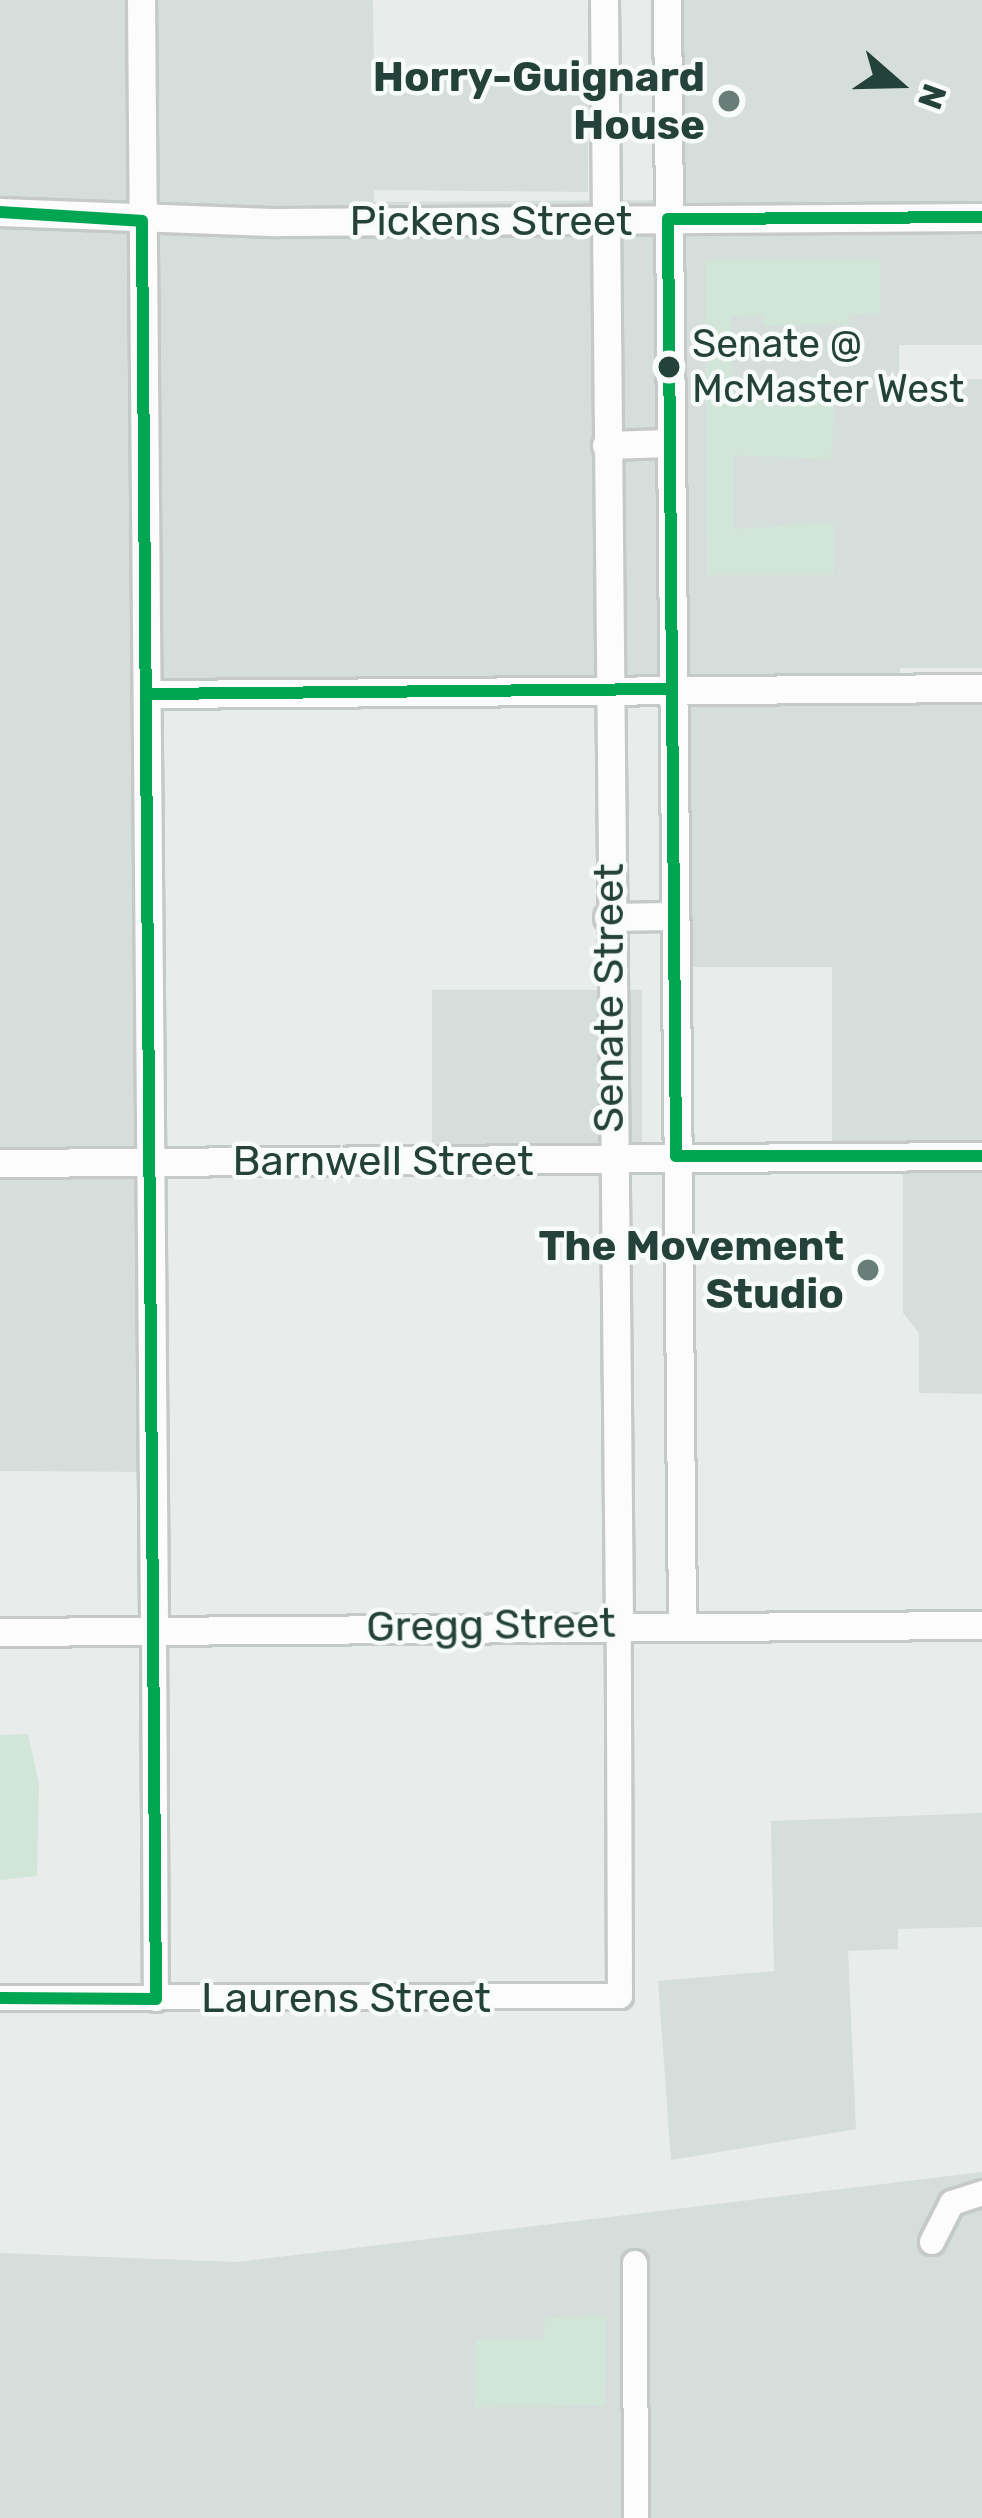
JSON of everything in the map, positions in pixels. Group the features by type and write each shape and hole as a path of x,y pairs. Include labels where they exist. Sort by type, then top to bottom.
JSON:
{"street":[{"path":"141,0 156,1999"},
{"name":"Senate Street","path":"604,0 620,1996"},
{"name":"Senate Street","path":"667,0 671,916 682,1624"},
{"name":"Pickens Street","path":"0,212 142,221 982,217"},
{"path":"606,445 668,443"},
{"path":"148,694 982,688"},
{"path":"608,917 671,916"},
{"name":"Barnwell Street","path":"0,1162 982,1156"},
{"name":"Gregg Street","path":"0,1632 619,1623 982,1625"},
{"name":"Laurens Street","path":"0,1998 620,1996"},
{"path":"932,2242 952,2203 982,2193"},
{"path":"635,2264 636,2518"}],"shaded area":[{"path":"0,0 373,0 374,72 588,79 588,192 374,190 374,202 665,200 665,0 982,0 982,345 899,345 899,379 982,379 982,668 900,668 900,683 148,688 150,1472 0,1471"},
{"path":"982,702 982,1144 832,1145 832,967 685,967 685,703"},
{"path":"432,990 642,990 642,1160 432,1160"},
{"path":"982,1172 982,1394 919,1393 919,1333 903,1313 903,1173"},
{"path":"982,1813 982,1927 898,1929 898,1949 848,1951 856,2129 671,2160 658,1981 774,1971 771,1821"},
{"path":"982,2172 982,2518 0,2518 0,2253 237,2262"}],"green space":[{"path":"705,261 880,261 880,313 849,314 849,325 764,326 763,315 731,316 732,392 763,392 764,381 834,381 835,393 831,459 734,455 734,529 833,523 833,575 707,575"},
{"path":"28,1734 39,1784 37,1876 0,1880 0,1735"},
{"path":"606,2317 605,2406 475,2407 476,2340 544,2340 545,2318"}],"transit line":[{"path":"0,212 142,221 156,1999 0,1998"},
{"path":"982,217 668,219 676,1156 982,1156"},
{"path":"148,694 670,689"}],"place":[{"name":"Horry-Guignard House","path":"729,101"},
{"name":"Senate @ McMaster West","path":"669,367"},
{"name":"The Movement Studio","path":"868,1270"}]}
